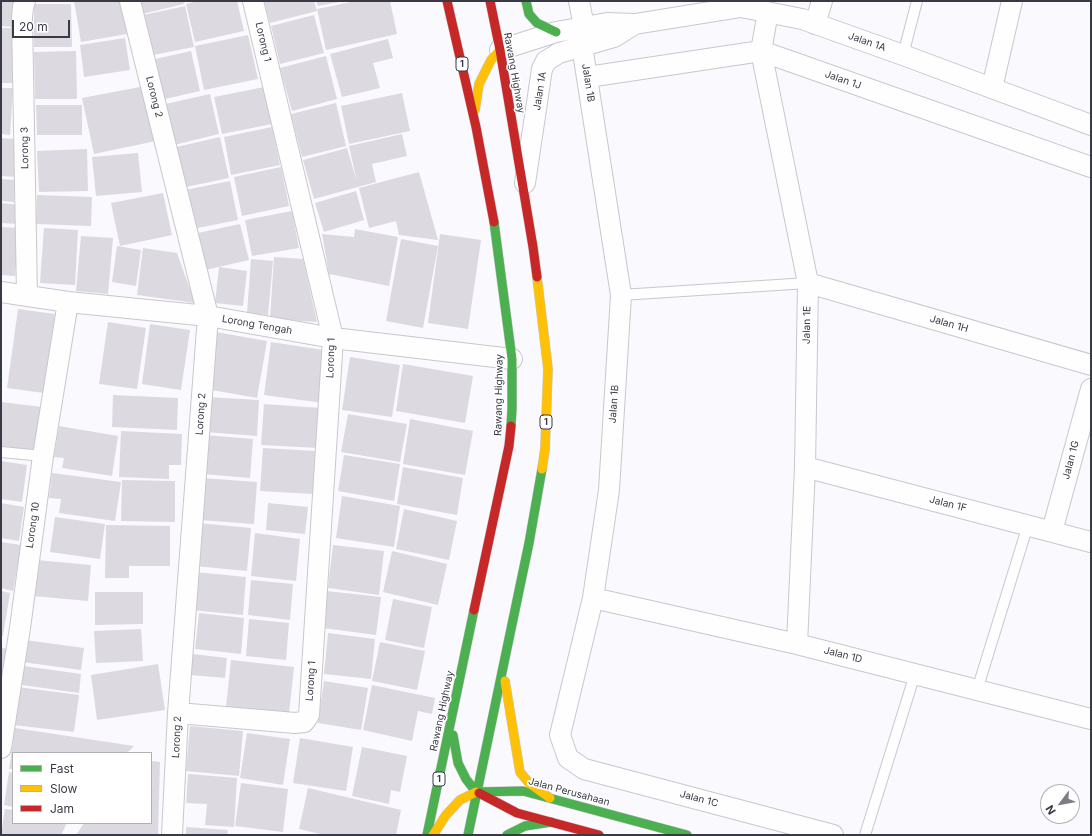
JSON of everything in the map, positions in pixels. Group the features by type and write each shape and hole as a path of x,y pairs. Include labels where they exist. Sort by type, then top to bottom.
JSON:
{"main road":[{"name":"Rawang Highway","path":"428,835 509,446 512,408 512,359 497,239 476,127 447,1"},
{"name":"Rawang Highway","path":"468,835 529,543 545,449 548,377 540,299 500,50 490,1"},
{"path":"526,1 529,14 537,23 556,32"},
{"path":"476,127 476,97 479,84 491,60 500,50"},
{"path":"503,666 520,772 529,783 550,798"},
{"path":"451,723 458,763 466,779 476,792 517,813 599,835"},
{"name":"Jalan Perusahaan","path":"476,792 523,791 687,835"},
{"path":"433,835 446,815 460,800 476,792"},
{"path":"507,835 510,832 525,826 550,822"}],"street":[{"name":"Lorong 3","path":"25,1 22,17 27,296"},
{"name":"Lorong 2","path":"130,1 208,316 178,713 172,835"},
{"name":"Lorong 1","path":"178,713 295,723 304,722 309,715 333,338 253,1"},
{"name":"Jalan 1B","path":"568,758 560,735 593,598 609,490 621,295 588,77 579,1"},
{"path":"815,24 822,1"},
{"path":"992,88 1012,1"},
{"name":"Jalan 1A","path":"500,50 556,32 583,36 614,37 635,24 741,7 802,19 903,54 1091,125"},
{"name":"Jalan 1E","path":"768,12 761,51 808,283 805,467 797,644"},
{"name":"Jalan 1A","path":"523,194 544,65 546,61 583,36"},
{"name":"Jalan 1J","path":"588,77 761,51 1091,167"},
{"name":"Jalan 1H","path":"808,283 1091,365"},
{"name":"Lorong Tengah","path":"1,292 68,302 208,316 333,338 512,359"},
{"name":"Lorong 10","path":"1,748 20,628 43,456 68,302"},
{"name":"Jalan 1G","path":"1052,531 1091,389"},
{"name":"Jalan 1F","path":"805,467 1091,542"},
{"name":"Jalan 1D","path":"593,598 797,644 1091,720"},
{"name":"Jalan 1C","path":"568,758 584,769 833,835"}],"lane":[{"path":"903,54 917,1"},
{"path":"621,295 808,283"},
{"path":"1,452 43,456"},
{"path":"977,690 1028,525"},
{"path":"865,835 914,674"}],"building":[{"path":"1,1 14,1 12,27 1,26"},
{"path":"74,1 121,1 127,34 81,42"},
{"path":"135,1 183,1 184,4 138,15"},
{"path":"198,1 237,1 244,31 195,42 186,4"},
{"path":"264,1 314,1 317,11 270,23"},
{"path":"316,1 340,1 340,2 318,6"},
{"path":"356,1 390,1 397,34 326,50 317,9"},
{"path":"34,4 71,4 72,47 34,47"},
{"path":"185,6 194,47 148,56 139,16"},
{"path":"314,15 324,53 280,64 271,26"},
{"path":"1,28 13,28 13,83 1,83"},
{"path":"248,35 258,79 204,90 195,46"},
{"path":"125,38 130,70 84,77 80,45"},
{"path":"388,39 393,58 373,63 380,88 342,97 330,54"},
{"path":"76,51 77,99 35,99 34,52"},
{"path":"191,51 200,91 161,100 151,60"},
{"path":"326,56 337,99 292,111 280,68"},
{"path":"145,86 156,141 94,154 82,98"},
{"path":"264,87 272,124 222,134 214,97"},
{"path":"1,88 13,88 10,135 1,134"},
{"path":"402,93 410,131 349,144 341,106"},
{"path":"210,94 219,134 170,146 161,105"},
{"path":"336,103 346,146 302,157 291,114"},
{"path":"36,105 82,105 82,135 37,135"},
{"path":"272,127 280,165 231,175 224,137"},
{"path":"402,134 407,156 372,164 376,182 314,199 303,160 347,148 357,182 349,146"},
{"path":"220,137 229,178 181,188 172,148"},
{"path":"1,138 18,139 17,177 1,176"},
{"path":"87,149 88,191 39,192 37,151"},
{"path":"138,153 142,192 96,196 92,157"},
{"path":"281,167 289,206 242,216 234,177"},
{"path":"419,172 438,240 399,235 396,221 369,228 359,188"},
{"path":"1,179 15,180 14,202 1,201"},
{"path":"230,181 238,220 193,229 185,190"},
{"path":"356,191 364,220 324,232 315,203"},
{"path":"163,193 172,235 120,246 111,203"},
{"path":"37,195 92,197 91,226 36,224"},
{"path":"1,203 20,205 18,224 1,223"},
{"path":"292,211 299,248 252,256 245,220"},
{"path":"240,224 249,260 201,271 193,234"},
{"path":"1,227 19,228 15,276 1,275"},
{"path":"44,228 78,230 75,285 40,283"},
{"path":"355,229 398,237 389,286 329,274 322,234 354,237"},
{"path":"440,234 481,240 468,329 428,323"},
{"path":"81,236 113,238 108,294 76,291"},
{"path":"401,239 438,246 423,328 386,321"},
{"path":"117,246 141,250 136,286 112,282"},
{"path":"143,248 177,253 195,303 137,295"},
{"path":"274,257 303,259 317,322 270,319"},
{"path":"251,259 273,261 268,315 247,313"},
{"path":"219,267 247,271 243,306 215,303"},
{"path":"18,309 55,314 44,393 7,388"},
{"path":"108,322 146,328 137,389 99,384"},
{"path":"150,324 190,330 181,390 142,384"},
{"path":"216,332 267,341 257,398 206,389"},
{"path":"271,342 330,351 323,403 264,395"},
{"path":"350,357 400,365 392,417 342,410"},
{"path":"403,364 473,376 465,423 396,411"},
{"path":"113,395 178,398 177,430 112,427"},
{"path":"206,397 259,400 257,436 205,432"},
{"path":"1,402 42,407 37,453 1,449"},
{"path":"264,404 321,408 318,448 261,445"},
{"path":"348,414 407,424 400,462 341,452"},
{"path":"410,419 473,431 465,475 403,464"},
{"path":"59,426 118,436 112,476 62,468 64,458 54,457"},
{"path":"121,431 182,434 181,465 169,465 169,479 119,477"},
{"path":"205,435 253,439 250,478 202,474"},
{"path":"263,448 316,451 313,494 260,491"},
{"path":"344,455 400,464 394,501 338,491"},
{"path":"1,461 27,465 22,502 1,499"},
{"path":"403,467 463,478 457,515 397,504"},
{"path":"52,473 121,482 115,521 59,513 61,499 49,498"},
{"path":"202,478 257,482 254,524 199,520"},
{"path":"122,480 175,481 175,522 121,521"},
{"path":"342,496 400,506 394,547 336,538"},
{"path":"1,503 24,507 19,541 1,538"},
{"path":"268,503 308,507 305,534 266,530"},
{"path":"404,509 457,521 449,560 396,549"},
{"path":"55,517 105,524 100,559 50,552"},
{"path":"199,523 251,528 247,571 195,566"},
{"path":"106,525 170,526 170,566 129,566 129,578 105,578"},
{"path":"255,533 300,539 296,581 251,576"},
{"path":"1,542 21,545 13,591 1,588"},
{"path":"333,545 384,551 379,595 328,588"},
{"path":"392,551 447,564 438,605 383,592"},
{"path":"36,560 91,565 88,601 33,596"},
{"path":"195,572 246,577 243,615 191,610"},
{"path":"251,580 293,584 290,620 248,615"},
{"path":"1,591 10,593 3,636 1,636"},
{"path":"327,591 381,597 376,635 323,628"},
{"path":"95,592 143,592 143,624 95,625"},
{"path":"393,599 432,607 424,648 385,640"},
{"path":"199,613 244,618 241,654 195,649"},
{"path":"249,619 289,623 286,660 246,656"},
{"path":"141,629 143,661 96,663 94,631"},
{"path":"328,633 375,639 371,679 324,674"},
{"path":"25,640 84,648 81,670 22,662"},
{"path":"380,642 425,651 417,690 372,681"},
{"path":"1,648 11,649 7,680 1,680"},
{"path":"193,654 227,658 225,678 191,675"},
{"path":"231,660 294,667 289,714 226,707"},
{"path":"158,664 165,710 97,720 91,675"},
{"path":"24,666 81,674 79,693 22,685"},
{"path":"324,681 368,688 361,730 318,723"},
{"path":"372,685 435,698 432,714 418,711 412,741 363,730"},
{"path":"18,687 79,695 74,732 13,725"},
{"path":"190,726 243,731 239,776 186,771"},
{"path":"15,728 134,746 128,752 12,752 12,769 9,769"},
{"path":"247,733 290,739 283,785 240,778"},
{"path":"300,738 353,747 346,791 293,783"},
{"path":"362,747 407,756 400,792 391,790 389,804 352,796"},
{"path":"152,761 160,762 158,835 76,835 83,824 152,824"},
{"path":"9,772 12,773 12,807 4,805"},
{"path":"188,774 237,778 234,827 205,825 207,804 186,803"},
{"path":"241,783 288,789 283,832 235,826"},
{"path":"308,788 401,810 396,835 324,835 299,829"},
{"path":"5,809 12,810 12,824 66,824 61,835 1,835"},
{"path":"186,827 228,830 227,835 186,835"}],"traffic: fast":[{"path":"526,1 529,14 537,23 556,32"},
{"path":"494,222 512,359 511,426"},
{"path":"468,835 529,543 542,469"},
{"path":"427,835 474,610"},
{"path":"453,735 458,763 466,779 476,792"},
{"path":"476,792 523,791 687,835"},
{"path":"507,835 525,826 551,822"}],"traffic: slow":[{"path":"475,110 479,84 491,60 500,50"},
{"path":"537,277 548,369 545,449 542,469"},
{"path":"505,681 520,772 529,783 550,798"},
{"path":"433,835 446,815 460,800 476,792"}],"traffic: jam":[{"path":"447,1 476,127 494,222"},
{"path":"490,1 500,50 537,277"},
{"path":"474,610 509,446 511,426"},
{"path":"479,793 517,813 599,835"}]}
